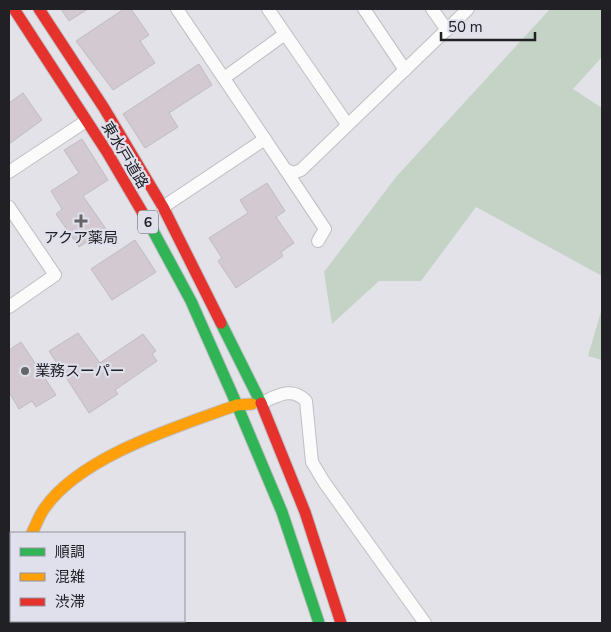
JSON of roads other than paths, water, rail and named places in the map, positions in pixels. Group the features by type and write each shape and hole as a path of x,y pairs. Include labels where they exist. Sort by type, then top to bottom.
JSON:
{"main road":[{"name":"東水戸道路","path":"14,9 86,120 146,219 191,303 238,405 239,420 261,456 298,557 319,623"},
{"name":"東水戸道路","path":"39,9 104,108 163,207 261,403 279,443 307,518 341,623"},
{"path":"33,532 48,503 66,484 80,475 120,453 238,405 261,403"},
{"path":"239,420 261,403"},
{"path":"46,532 53,517 64,503 83,488"}],"street":[{"path":"177,9 325,229 318,241"},
{"path":"268,9 347,124"},
{"path":"364,9 405,70"},
{"path":"432,9 446,30"},
{"path":"286,169 293,172 302,170 347,124 468,9"},
{"path":"224,78 285,34"},
{"path":"9,172 86,120"},
{"path":"163,207 265,139"},
{"path":"9,207 55,275 9,307"},
{"path":"261,403 284,392 302,396 306,401 312,462 324,482 425,623"}],"place":[{"name":"アクア薬局","path":"81,221"},
{"name":"業務スーパー","path":"25,371"}]}
